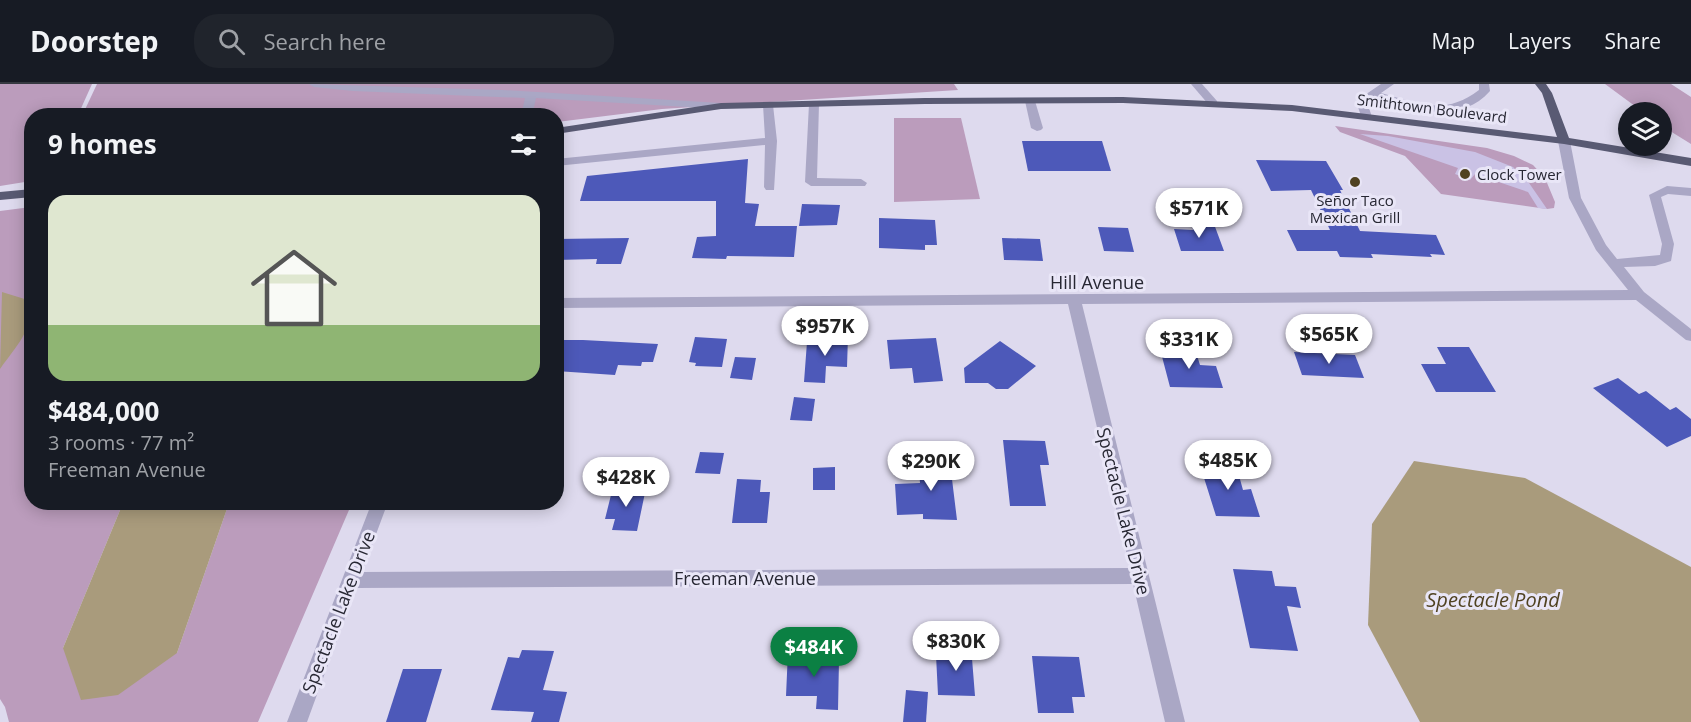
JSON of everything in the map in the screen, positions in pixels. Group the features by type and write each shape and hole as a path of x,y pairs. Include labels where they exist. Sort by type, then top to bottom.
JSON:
{"main road":[{"path":"1540,84 1547,93 1564,141"},
{"name":"Smithtown Boulevard","path":"564,130 721,106 1030,101 1213,103 1292,108 1564,141 1691,162"},
{"path":"0,196 24,194"}],"street":[{"path":"317,84 353,88 721,106"},
{"path":"1196,84 1213,103"},
{"path":"1366,117 1361,101 1389,84"},
{"path":"1372,94 1402,102 1449,109 1459,108 1477,97 1485,91 1484,84"},
{"path":"528,108 531,95"},
{"path":"1030,101 1037,128"},
{"path":"814,104 811,182 861,183"},
{"path":"768,105 771,141 770,187"},
{"path":"564,162 771,141"},
{"path":"1564,141 1575,198 1601,247 1639,295 1691,336"},
{"path":"1613,263 1655,262 1666,258 1668,244 1654,200 1655,195 1667,190 1691,192"},
{"name":"Hill Avenue","path":"564,303 1074,301 1639,295"},
{"name":"Spectacle Lake Drive","path":"1074,301 1175,722"},
{"name":"Spectacle Lake Drive","path":"297,722 377,510"},
{"name":"Freeman Avenue","path":"350,580 1140,576"}],"shaded area":[{"path":"0,84 92,84 81,108 24,108 24,182 0,186"},
{"path":"97,84 954,84 958,90 662,109 564,121 564,108 86,108"},
{"path":"1605,84 1671,84 1691,97 1691,144 1672,132 1672,102 1629,102"},
{"path":"894,118 961,118 980,199 894,202"},
{"path":"1335,126 1487,148 1514,156 1533,165 1545,178 1555,202 1554,208 1547,209 1441,194 1405,156 1340,132"},
{"path":"1360,134 1388,136 1475,152 1513,167 1529,183 1547,209 1538,208 1528,192 1475,174 1470,180 1455,174 1458,168"},
{"path":"24,208 24,510 120,510 63,648 177,653 227,510 349,510 258,722 9,722 0,699 0,211"}],"water":[{"path":"2,292 24,299 24,334 0,369"},
{"name":"Spectacle Pond","path":"1414,461 1525,478 1691,567 1691,722 1420,722 1368,625 1372,524"},
{"path":"120,510 227,510 177,653 118,695 81,700 63,648"}],"building":[{"path":"1022,141 1102,141 1111,171 1028,171"},
{"path":"748,159 745,203 759,204 755,226 797,226 794,257 692,258 697,237 716,236 716,201 580,201 587,176"},
{"path":"1256,160 1326,161 1343,190 1340,190 1360,231 1436,235 1445,255 1430,254 1432,257 1371,254 1373,258 1340,257 1337,251 1297,251 1287,230 1330,230 1311,190 1271,191"},
{"path":"802,204 840,205 837,225 799,226"},
{"path":"879,218 935,220 937,245 925,245 925,250 879,248"},
{"path":"1192,224 1214,224 1224,251 1181,251 1174,229 1193,230"},
{"path":"1098,227 1128,228 1134,252 1104,251"},
{"path":"629,238 621,264 596,264 597,259 564,260 564,239"},
{"path":"1002,238 1040,239 1043,261 1004,260"},
{"path":"819,336 848,336 847,367 826,366 825,383 804,382 807,342 818,342"},
{"path":"695,337 727,339 722,367 695,366 696,363 689,362"},
{"path":"936,338 943,381 914,383 912,368 890,369 887,340"},
{"path":"564,340 658,344 653,362 642,362 641,366 618,365 615,375 564,372"},
{"path":"1000,341 1036,366 1008,389 996,389 988,383 965,383 964,368"},
{"path":"1437,347 1469,347 1496,392 1436,392 1421,364 1446,364"},
{"path":"1160,349 1195,349 1200,365 1216,366 1223,388 1170,387"},
{"path":"1294,352 1355,355 1364,378 1302,375"},
{"path":"735,357 756,358 752,380 730,378"},
{"path":"1618,378 1639,394 1646,391 1670,410 1676,407 1691,419 1691,436 1667,447 1593,388"},
{"path":"794,397 815,399 812,421 790,420"},
{"path":"1003,440 1045,441 1049,465 1040,465 1046,506 1010,506"},
{"path":"959,451 963,471 951,471 957,520 923,519 923,514 897,515 895,484 920,483 919,470 942,470 940,452"},
{"path":"700,452 724,453 720,474 695,473"},
{"path":"1199,462 1229,462 1232,472 1238,472 1243,490 1251,489 1260,517 1216,516"},
{"path":"835,467 835,490 813,490 813,468"},
{"path":"737,479 761,480 760,492 770,492 767,523 732,523"},
{"path":"613,487 646,488 637,531 612,530 615,519 605,519"},
{"path":"1233,569 1272,571 1275,586 1296,587 1301,608 1287,606 1298,651 1250,648"},
{"path":"946,646 971,646 975,696 938,695 936,655 947,655"},
{"path":"522,650 554,651 543,690 567,692 559,722 531,722 534,712 491,710 508,657 519,658"},
{"path":"788,651 824,651 824,661 839,660 838,710 816,709 817,696 786,696"},
{"path":"1032,656 1079,657 1085,697 1072,697 1074,713 1038,713"},
{"path":"403,669 442,669 426,722 386,722"},
{"path":"906,690 928,692 926,722 903,722"}],"place":[{"name":"Clock Tower","path":"1465,174"},
{"name":"Señor Taco Mexican Grill","path":"1355,182"}]}
